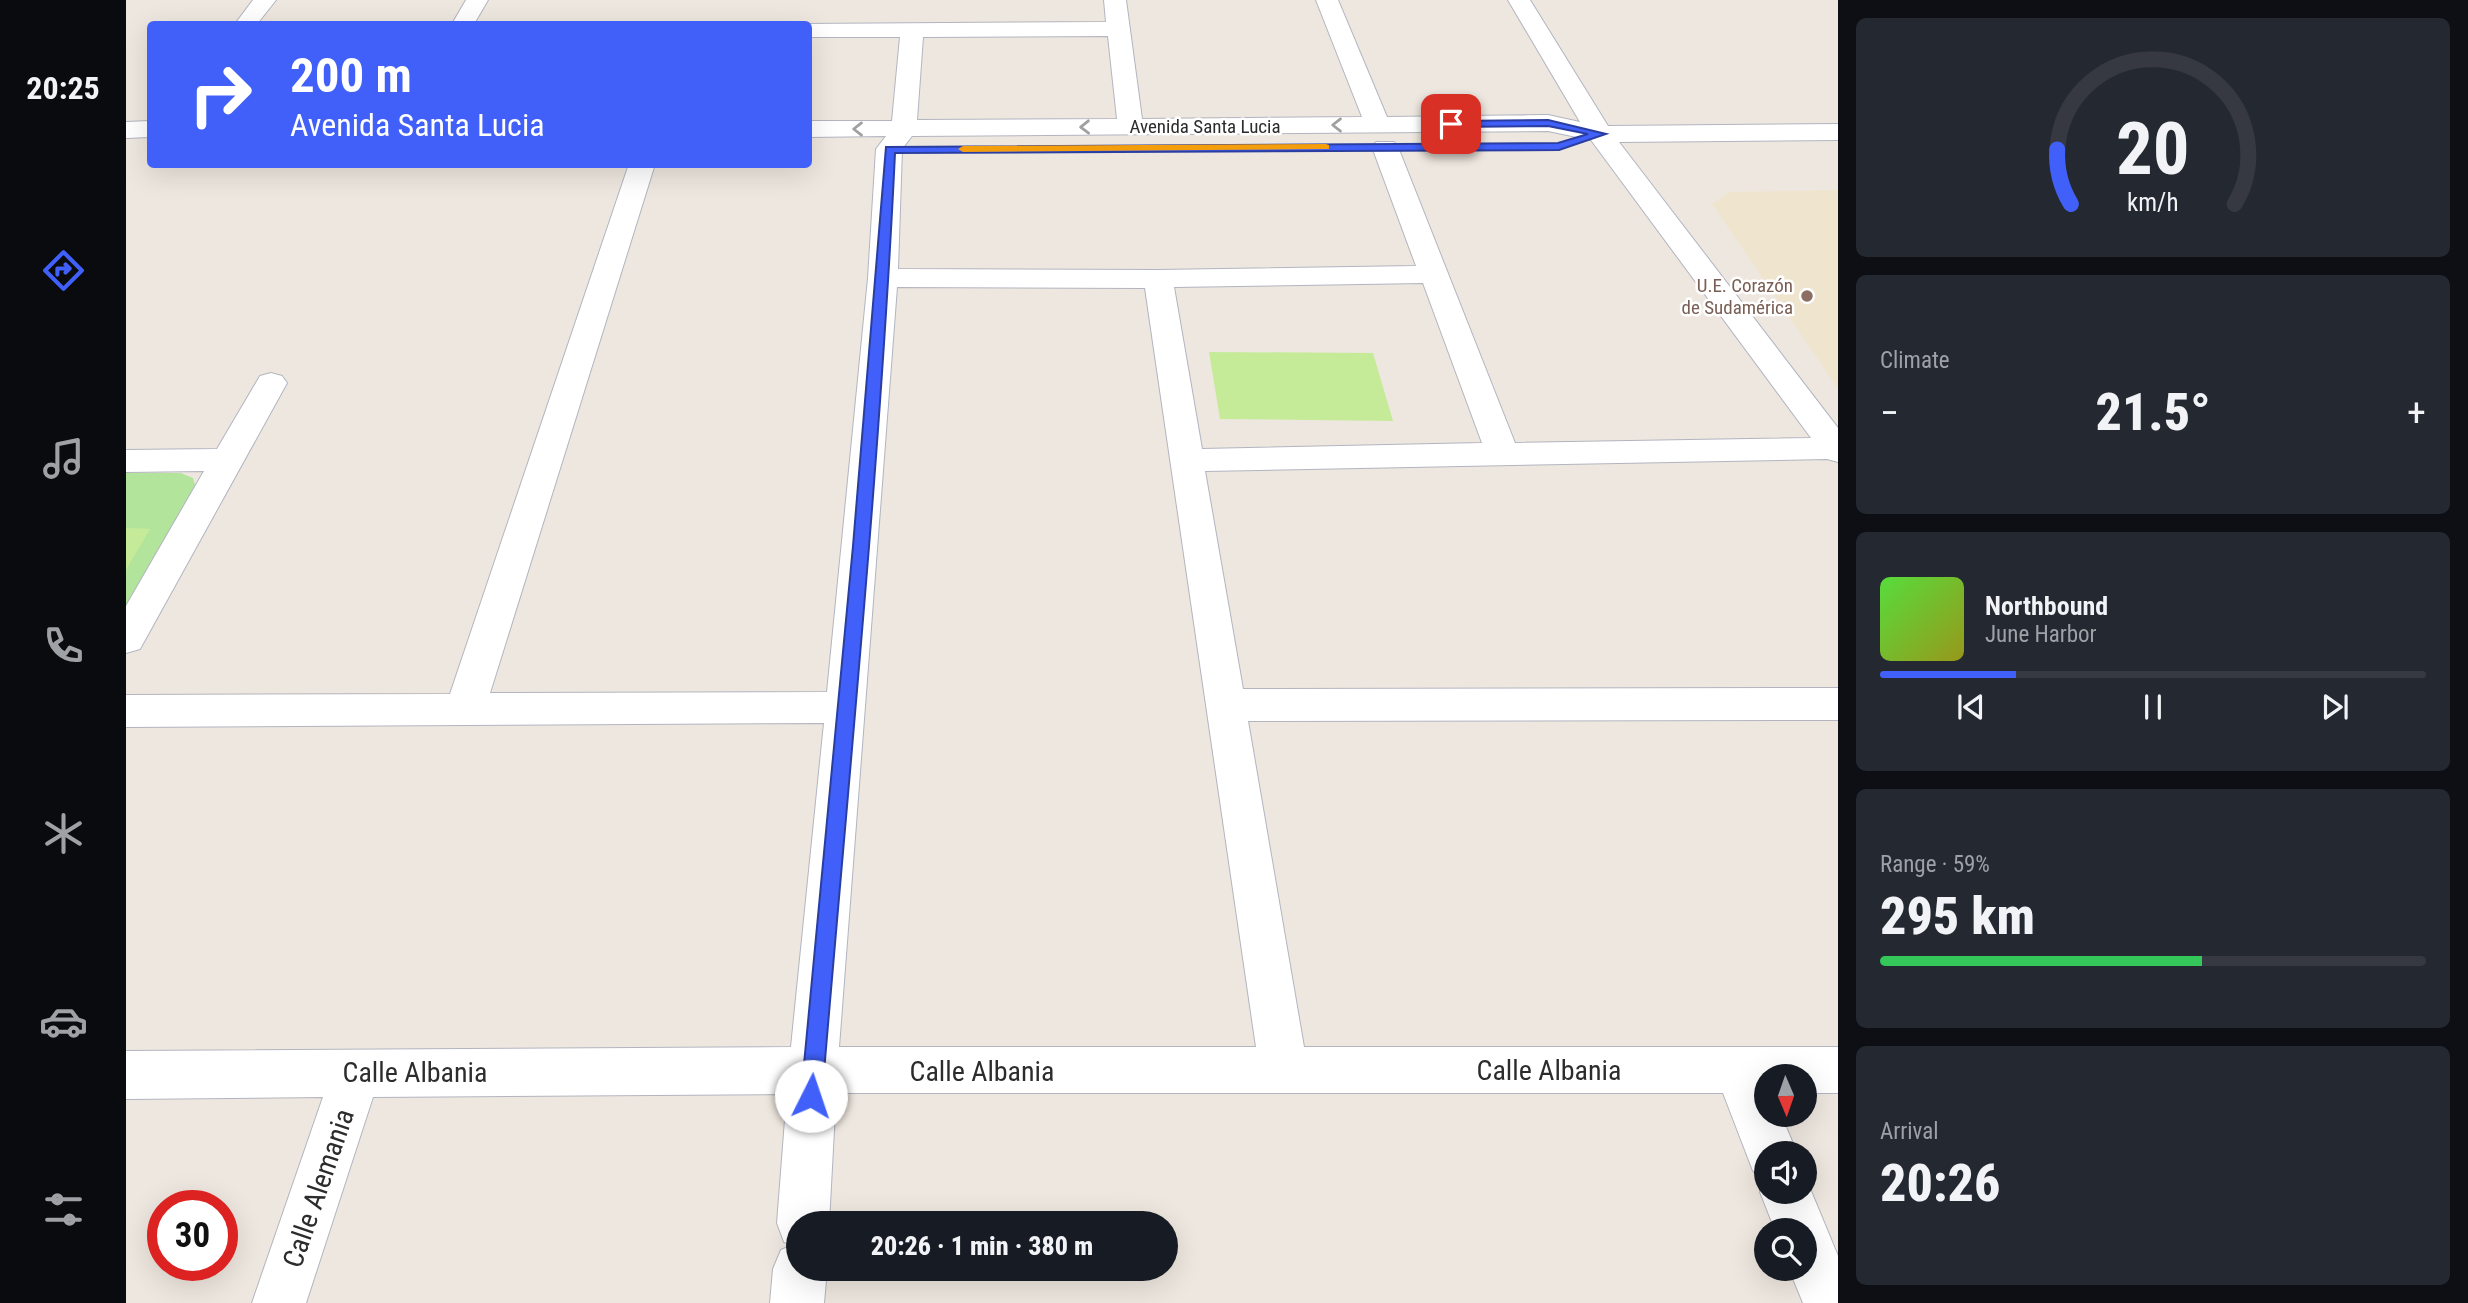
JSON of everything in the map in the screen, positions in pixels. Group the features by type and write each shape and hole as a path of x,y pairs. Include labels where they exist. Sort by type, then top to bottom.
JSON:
{"street":[{"path":"248,21 265,0"},
{"path":"465,21 477,0"},
{"path":"1115,0 1130,126"},
{"path":"1326,0 1382,136 1503,454"},
{"path":"1519,0 1600,134 1837,450"},
{"path":"812,30 1118,29"},
{"path":"804,1211 813,1070 883,278 897,139 912,30"},
{"name":"Avenida Santa Lucia","path":"812,149 897,139 1130,126 1382,136 1559,147 1600,134 1838,132"},
{"path":"126,130 147,129"},
{"name":"Avenida Santa Lucia","path":"812,129 897,139 1382,136"},
{"path":"126,151 147,151"},
{"path":"465,708 641,168"},
{"path":"883,278 1157,279 1433,274"},
{"path":"1157,279 1284,1072"},
{"path":"126,639 271,383"},
{"path":"1187,460 1837,450"},
{"path":"126,461 228,460"},
{"path":"1227,705 1838,704"},
{"path":"126,711 847,707"},
{"path":"1738,1069 1766,1141"},
{"name":"Calle Albania","path":"126,1075 813,1070 1838,1070"},
{"name":"Calle Alemania","path":"279,1303 356,1072"},
{"path":"1817,1270 1830,1303"},
{"path":"797,1303 799,1281"}],"shaded area":[{"name":"U.E. Corazón de Sudamérica","path":"1838,190 1838,389 1712,204 1729,192"}],"green space":[{"path":"1209,352 1373,353 1393,421 1220,419"},
{"path":"126,473 181,473 193,478 196,488 126,610"},
{"path":"126,528 150,529 126,570"}],"slow traffic":[{"path":"963,149 1326,147"}],"place":[{"name":"U.E. Corazón de Sudamérica","path":"1807,296"}],"route":[{"path":"811,1096 861,546 883,278 889,149 1559,147 1600,134 1548,123 1451,124"}]}
